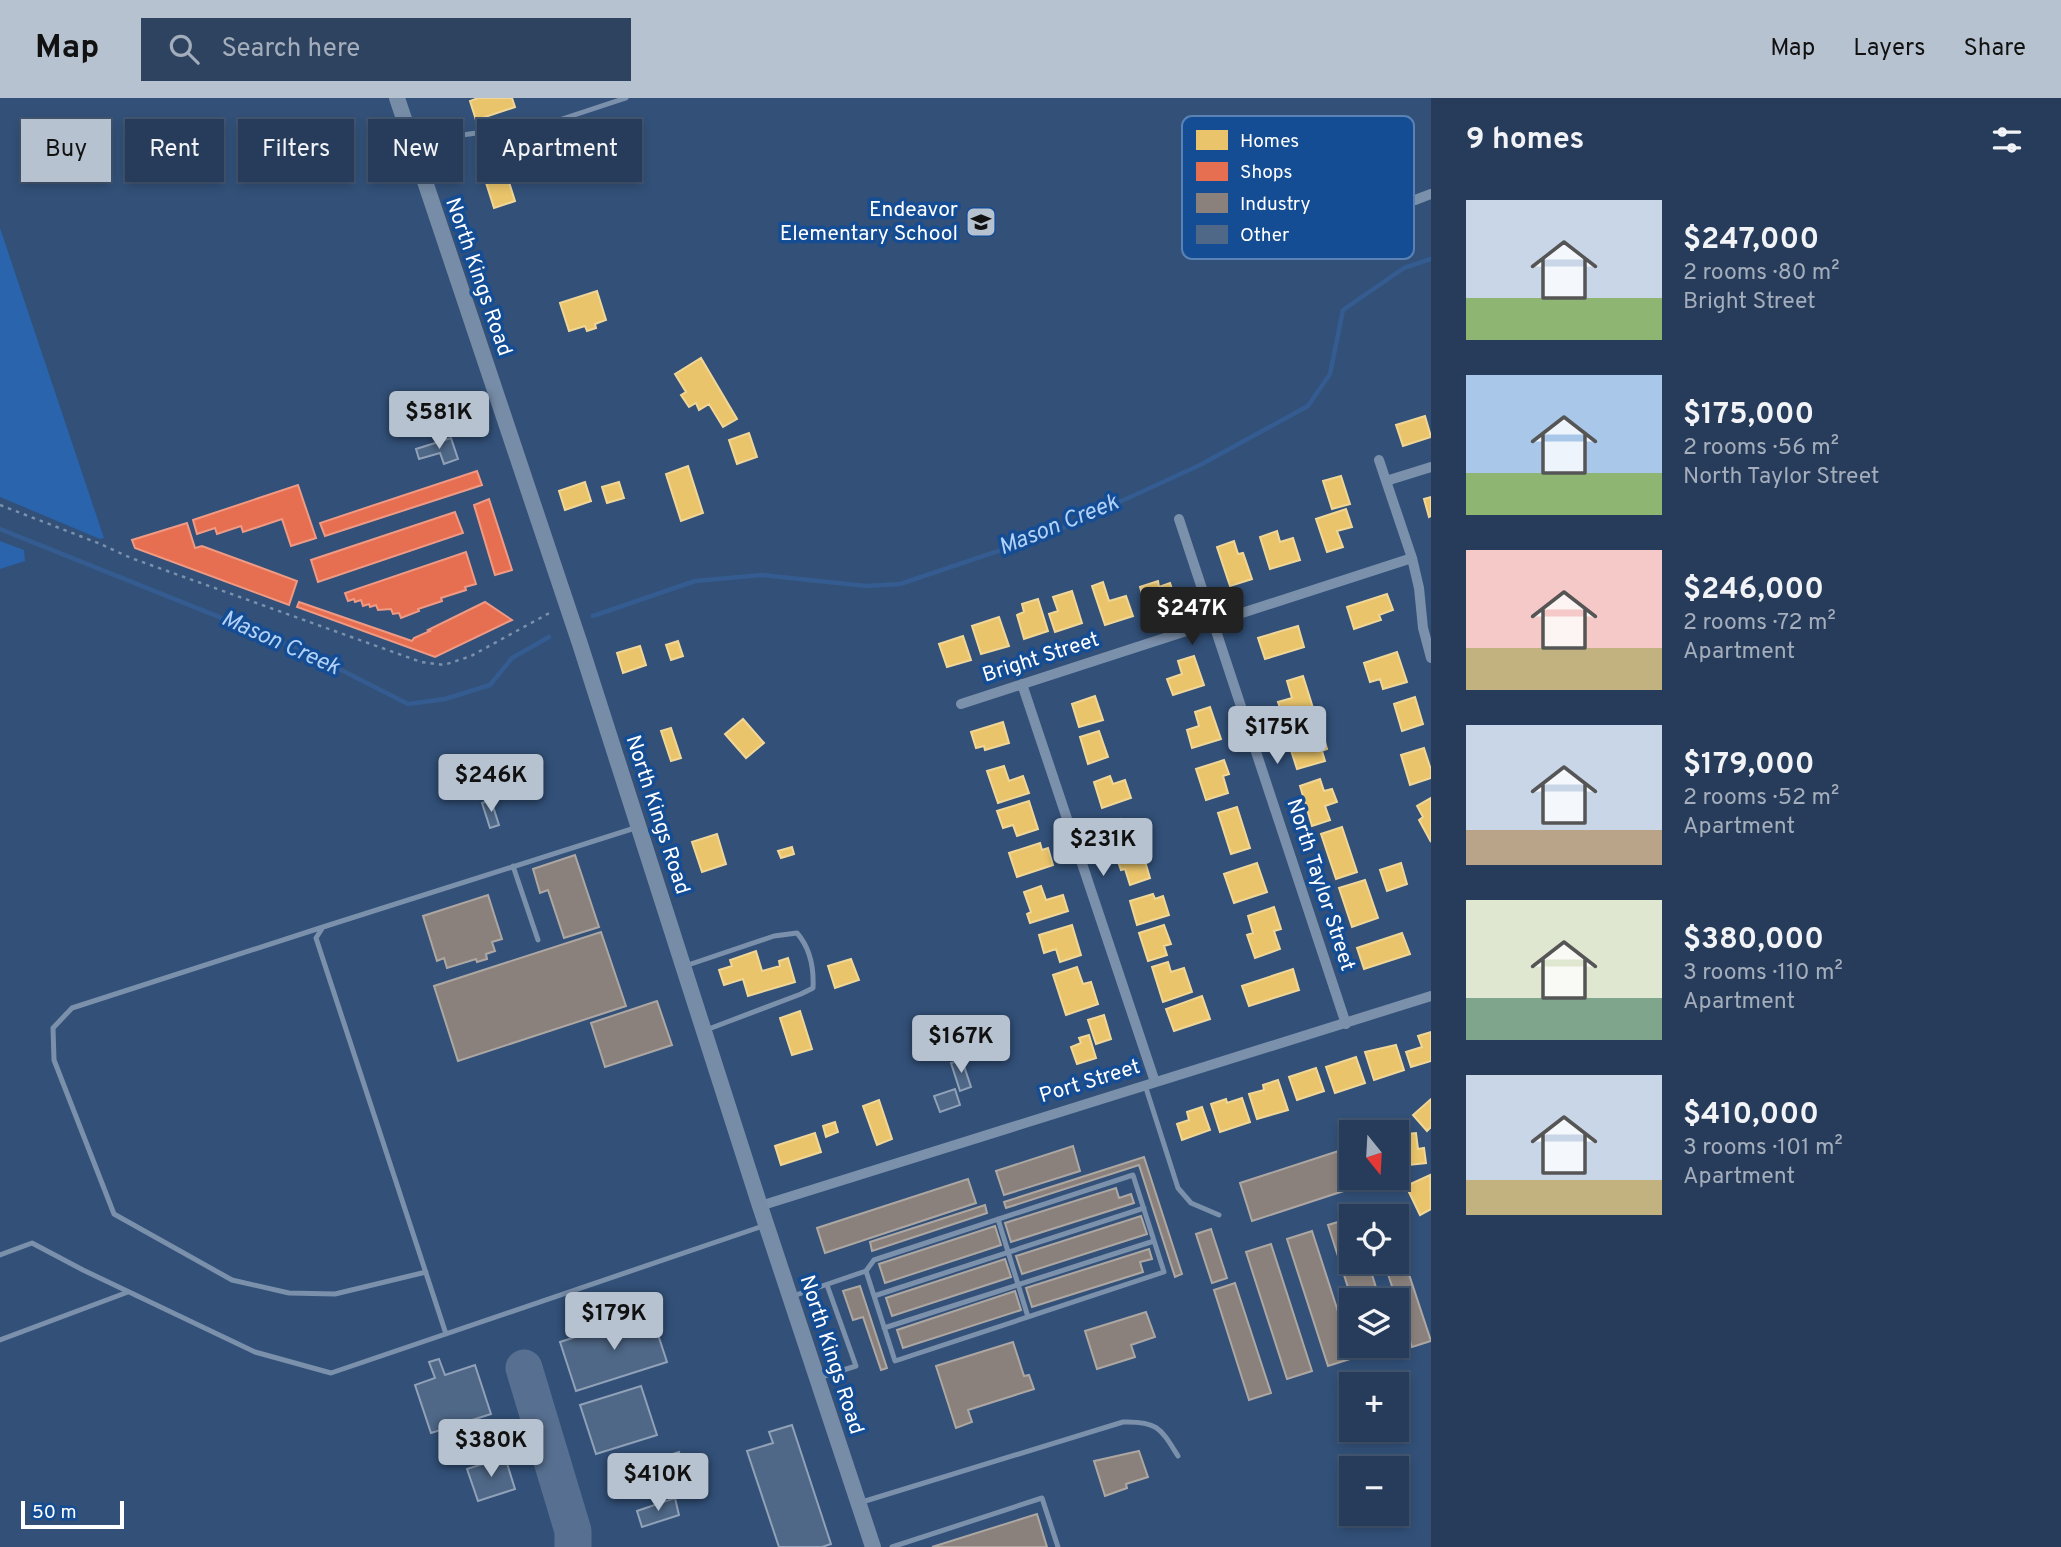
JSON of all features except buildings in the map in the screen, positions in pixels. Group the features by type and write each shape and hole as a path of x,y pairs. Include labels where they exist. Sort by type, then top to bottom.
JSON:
{"main road":[{"name":"North Kings Road","path":"397,98 403,119"},
{"name":"North Kings Road","path":"424,182 566,603 766,1225 873,1547"}],"street":[{"path":"1415,200 1431,194"},
{"path":"1379,460 1412,558 1419,588 1423,628 1431,658"},
{"path":"1386,481 1431,467"},
{"name":"North Taylor Street","path":"1179,519 1346,1024"},
{"name":"Bright Street","path":"961,704 1412,558"},
{"path":"1022,684 1150,1083"},
{"name":"Port Street","path":"760,1206 1431,996"}],"lane":[{"path":"463,135 550,123 626,98"},
{"path":"426,1272 335,1294 289,1293 232,1280 114,1214 54,1060 53,1028 72,1008 638,827"},
{"path":"513,866 538,940"},
{"path":"323,927 316,938 446,1334"},
{"path":"684,965 774,936 797,933 807,944 814,974 813,988 703,1030"},
{"path":"1150,1083 1178,1188 1191,1203 1219,1215"},
{"path":"790,1297 866,1271 874,1260 1133,1175 1164,1272 895,1361 866,1271"},
{"path":"873,1296 1144,1208"},
{"path":"998,1219 1028,1317"},
{"path":"0,1255 33,1243 128,1292 255,1352 331,1373 766,1225"},
{"path":"884,1328 1154,1241"},
{"path":"817,1378 856,1366 827,1285"},
{"path":"0,1340 128,1292"},
{"path":"859,1503 1124,1422 1140,1422 1160,1428 1178,1455"},
{"path":"892,1547 1042,1498 1058,1547"}],"path":[{"path":"0,505 131,558 421,662 444,665 471,656 540,620 566,603"}],"shaded area":[{"path":"0,228 104,538 100,539 0,497"},
{"path":"0,541 24,550 25,561 0,569"}],"waterway":[{"name":"Mason Creek","path":"593,616 695,581 762,575 866,586 900,584 1052,533 1200,465 1308,406 1330,374 1343,310 1404,268 1431,259"},
{"name":"Mason Creek","path":"0,529 304,651 408,704 445,699 490,685 512,658 549,637"}],"taxiway":[{"path":"524,1368 573,1531 573,1547"}],"place":[{"name":"Endeavor Elementary School","path":"981,222"}]}
